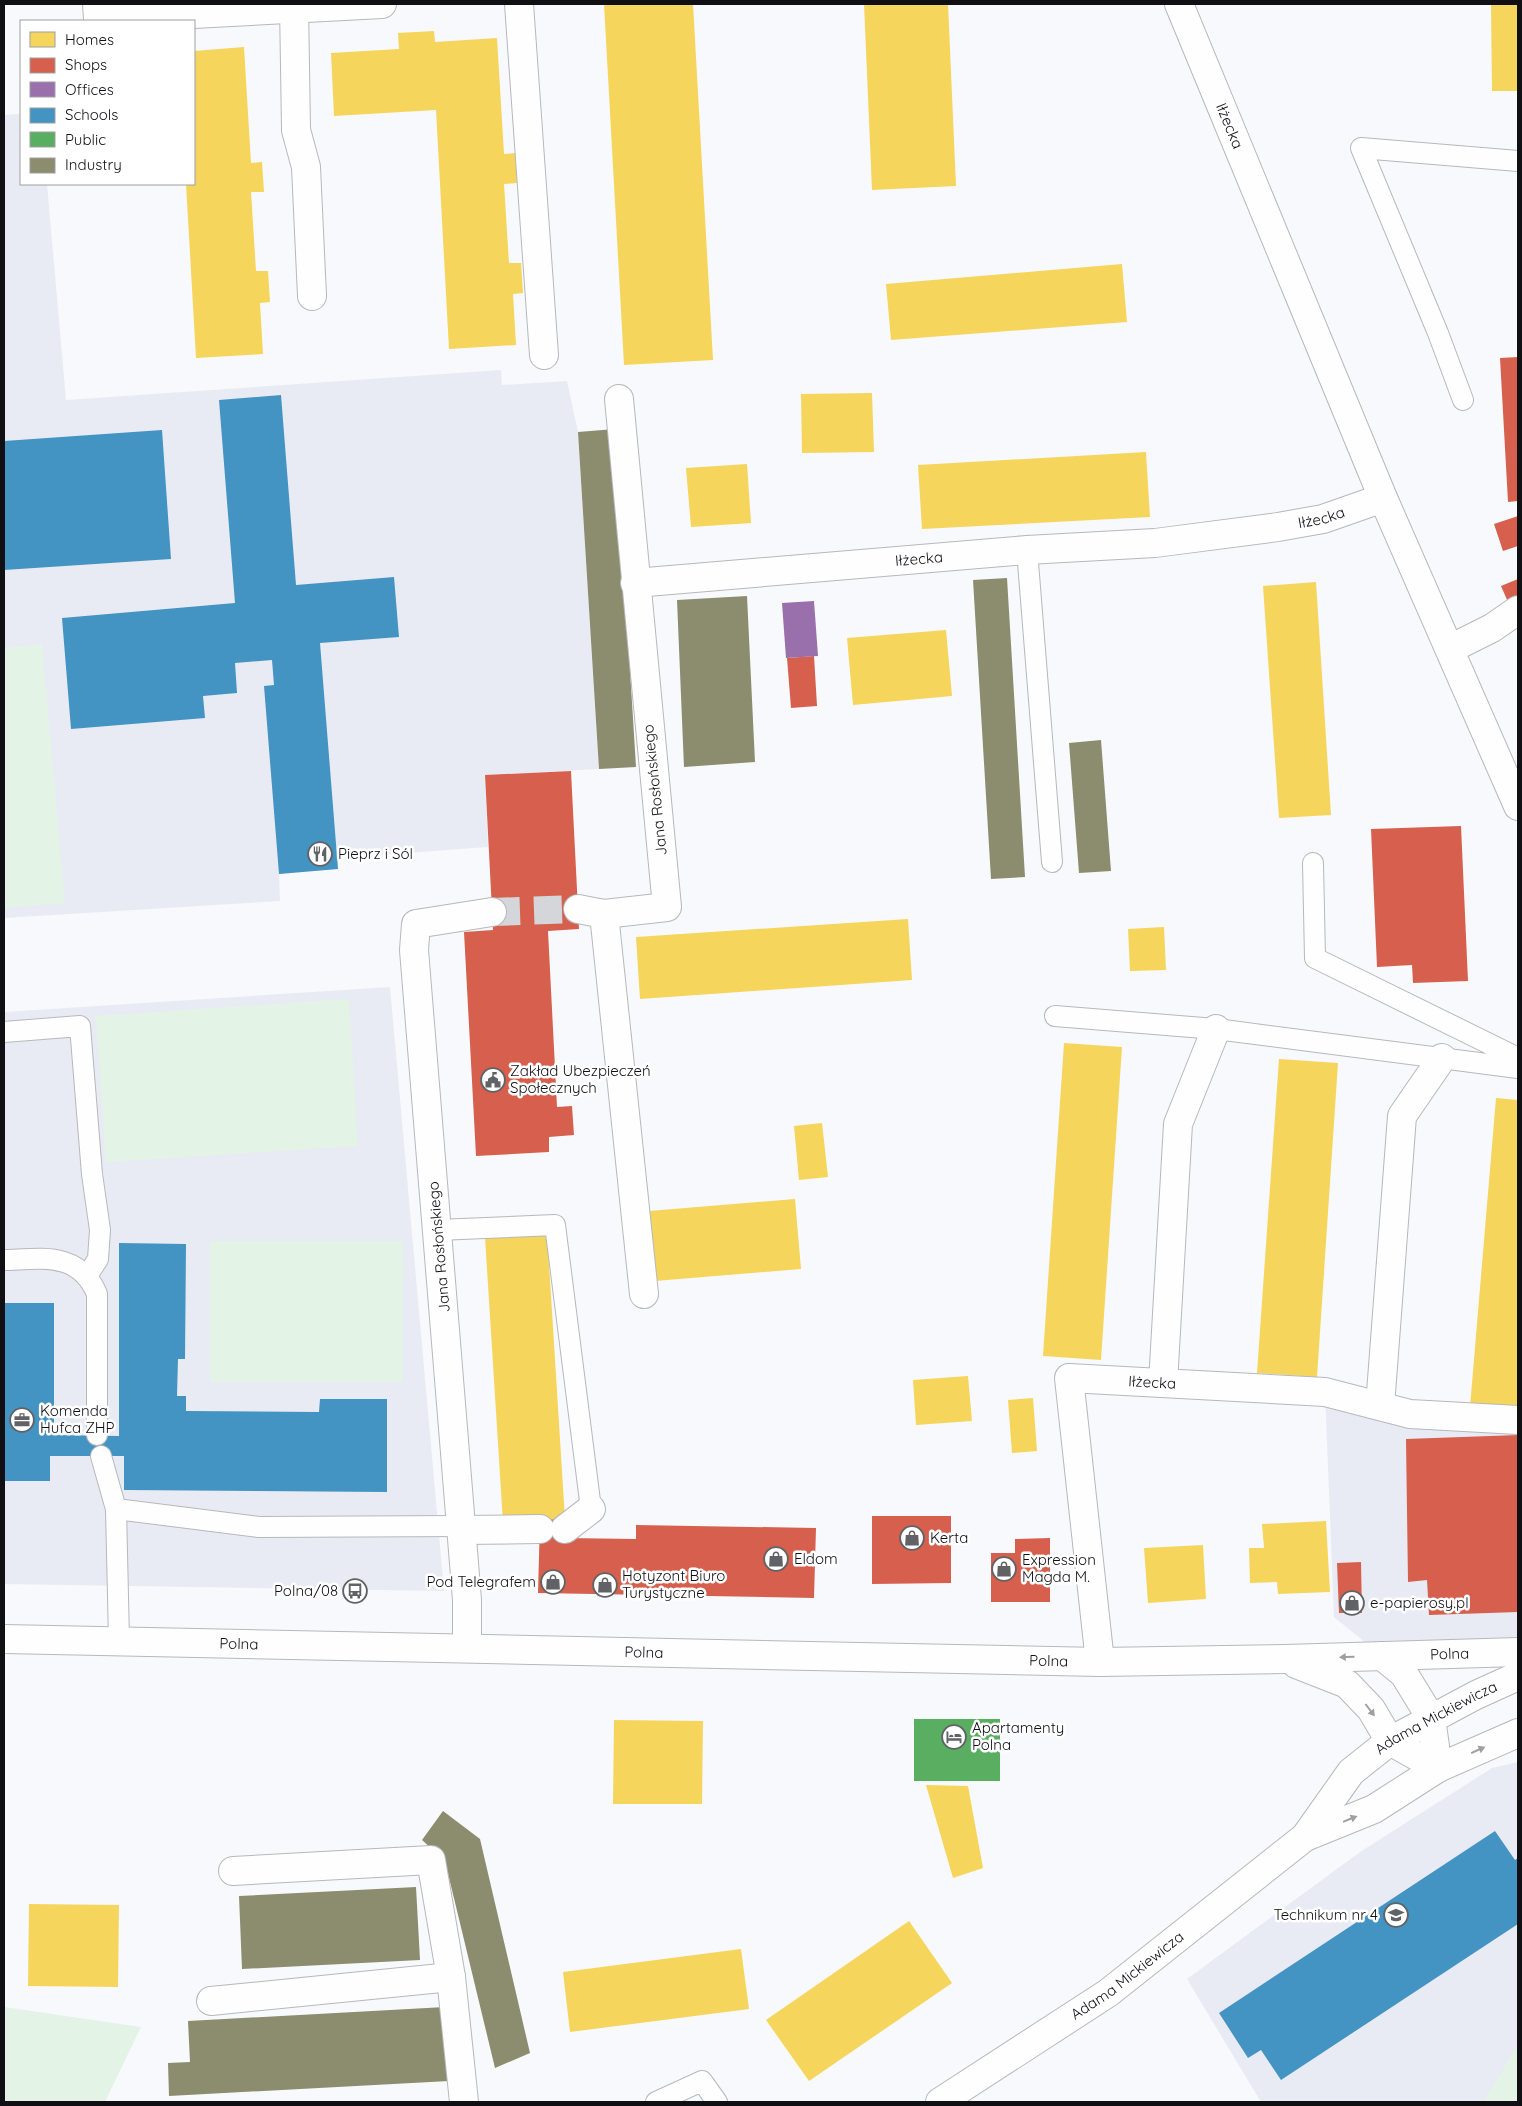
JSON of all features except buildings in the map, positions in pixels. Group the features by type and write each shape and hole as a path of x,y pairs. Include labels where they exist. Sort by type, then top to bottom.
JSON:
{"street":[{"path":"97,4 98,19 294,6 382,4"},
{"path":"519,4 544,355"},
{"name":"Iłżecka","path":"1179,4 1383,498 1518,806"},
{"path":"294,6 296,130 306,167 312,296"},
{"path":"619,398 635,583"},
{"name":"Iłżecka","path":"635,583 1027,550 1155,544 1278,528 1323,519 1383,498"},
{"name":"Jana Rosłońskiego","path":"635,583 667,907 591,912 644,1294"},
{"path":"1450,649 1492,628 1518,610"},
{"name":"Jana Rosłońskiego","path":"467,1648 468,1600 414,950 416,924 492,912"},
{"path":"1163,1383 1178,1124 1216,1029"},
{"path":"1380,1406 1402,1116 1442,1058"},
{"name":"Iłżecka","path":"1100,1662 1069,1378 1325,1392 1410,1414 1518,1420"},
{"path":"462,1528 553,1529 591,1509"},
{"name":"Polna","path":"4,1638 1100,1662 1285,1660 1518,1652"},
{"path":"1382,1656 1404,1674 1431,1718 1438,1768"},
{"name":"Polna","path":"1285,1660 1347,1684 1370,1709 1390,1740 1438,1768"},
{"name":"Adama Mickiewicza","path":"1305,1837 1351,1772 1390,1740 1518,1676"},
{"name":"Adama Mickiewicza","path":"940,2102 1108,1993 1305,1837 1374,1809 1438,1768 1518,1733"},
{"path":"233,1871 431,1860 450,1977 464,2102"},
{"path":"210,2001 450,1977"}],"lane":[{"path":"1462,400 1438,333 1361,148 1518,161"},
{"path":"1027,550 1052,862"},
{"path":"1313,863 1315,958 1518,1058"},
{"path":"1055,1016 1216,1029 1518,1068"},
{"path":"4,1032 80,1026 92,1174 100,1230 98,1259 87,1276"},
{"path":"437,1230 555,1225 591,1509"},
{"path":"4,1260 49,1259 62,1261 73,1264 92,1281 97,1294 97,1435"},
{"path":"101,1456 116,1509 119,1640"},
{"path":"116,1509 258,1527 462,1528"},
{"path":"656,2102 702,2081 717,2102"}],"shaded area":[{"path":"20,114 20,185 47,185 66,400 501,370 502,385 567,381 578,432 599,769 485,775 488,847 338,858 338,869 279,874 280,901 4,918 4,115"},
{"path":"390,987 444,1591 4,1584 4,1012"},
{"path":"1325,1392 1518,1420 1518,1652 1382,1656 1334,1617"},
{"name":"Technikum nr 4","path":"1518,1762 1518,2102 1261,2102 1187,1979 1360,1852 1492,1768"}],"green space":[{"path":"42,644 65,903 4,908 4,648"},
{"path":"349,999 358,1146 106,1162 96,1016"},
{"path":"210,1241 403,1241 403,1382 210,1382"},
{"path":"4,2007 141,2027 105,2102 4,2102"},
{"path":"1518,2044 1518,2102 1484,2102"}],"tunnel":[{"path":"492,912 578,909"}],"place":[{"name":"Pieprz i Sól","path":"320,854"},
{"name":"Zakład Ubezpieczeń Społecznych","path":"493,1080"},
{"name":"Komenda Hufca ZHP","path":"22,1420"},
{"name":"Kerta","path":"912,1538"},
{"name":"Eldom","path":"776,1559"},
{"name":"Expression Magda M.","path":"1004,1569"},
{"name":"Pod Telegrafem","path":"553,1582"},
{"name":"Hotyzont Biuro Turystyczne","path":"605,1585"},
{"name":"Polna/08","path":"355,1591"},
{"name":"e-papierosy.pl","path":"1352,1603"},
{"name":"Apartamenty Polna","path":"954,1737"},
{"name":"Technikum nr 4","path":"1396,1915"}]}
